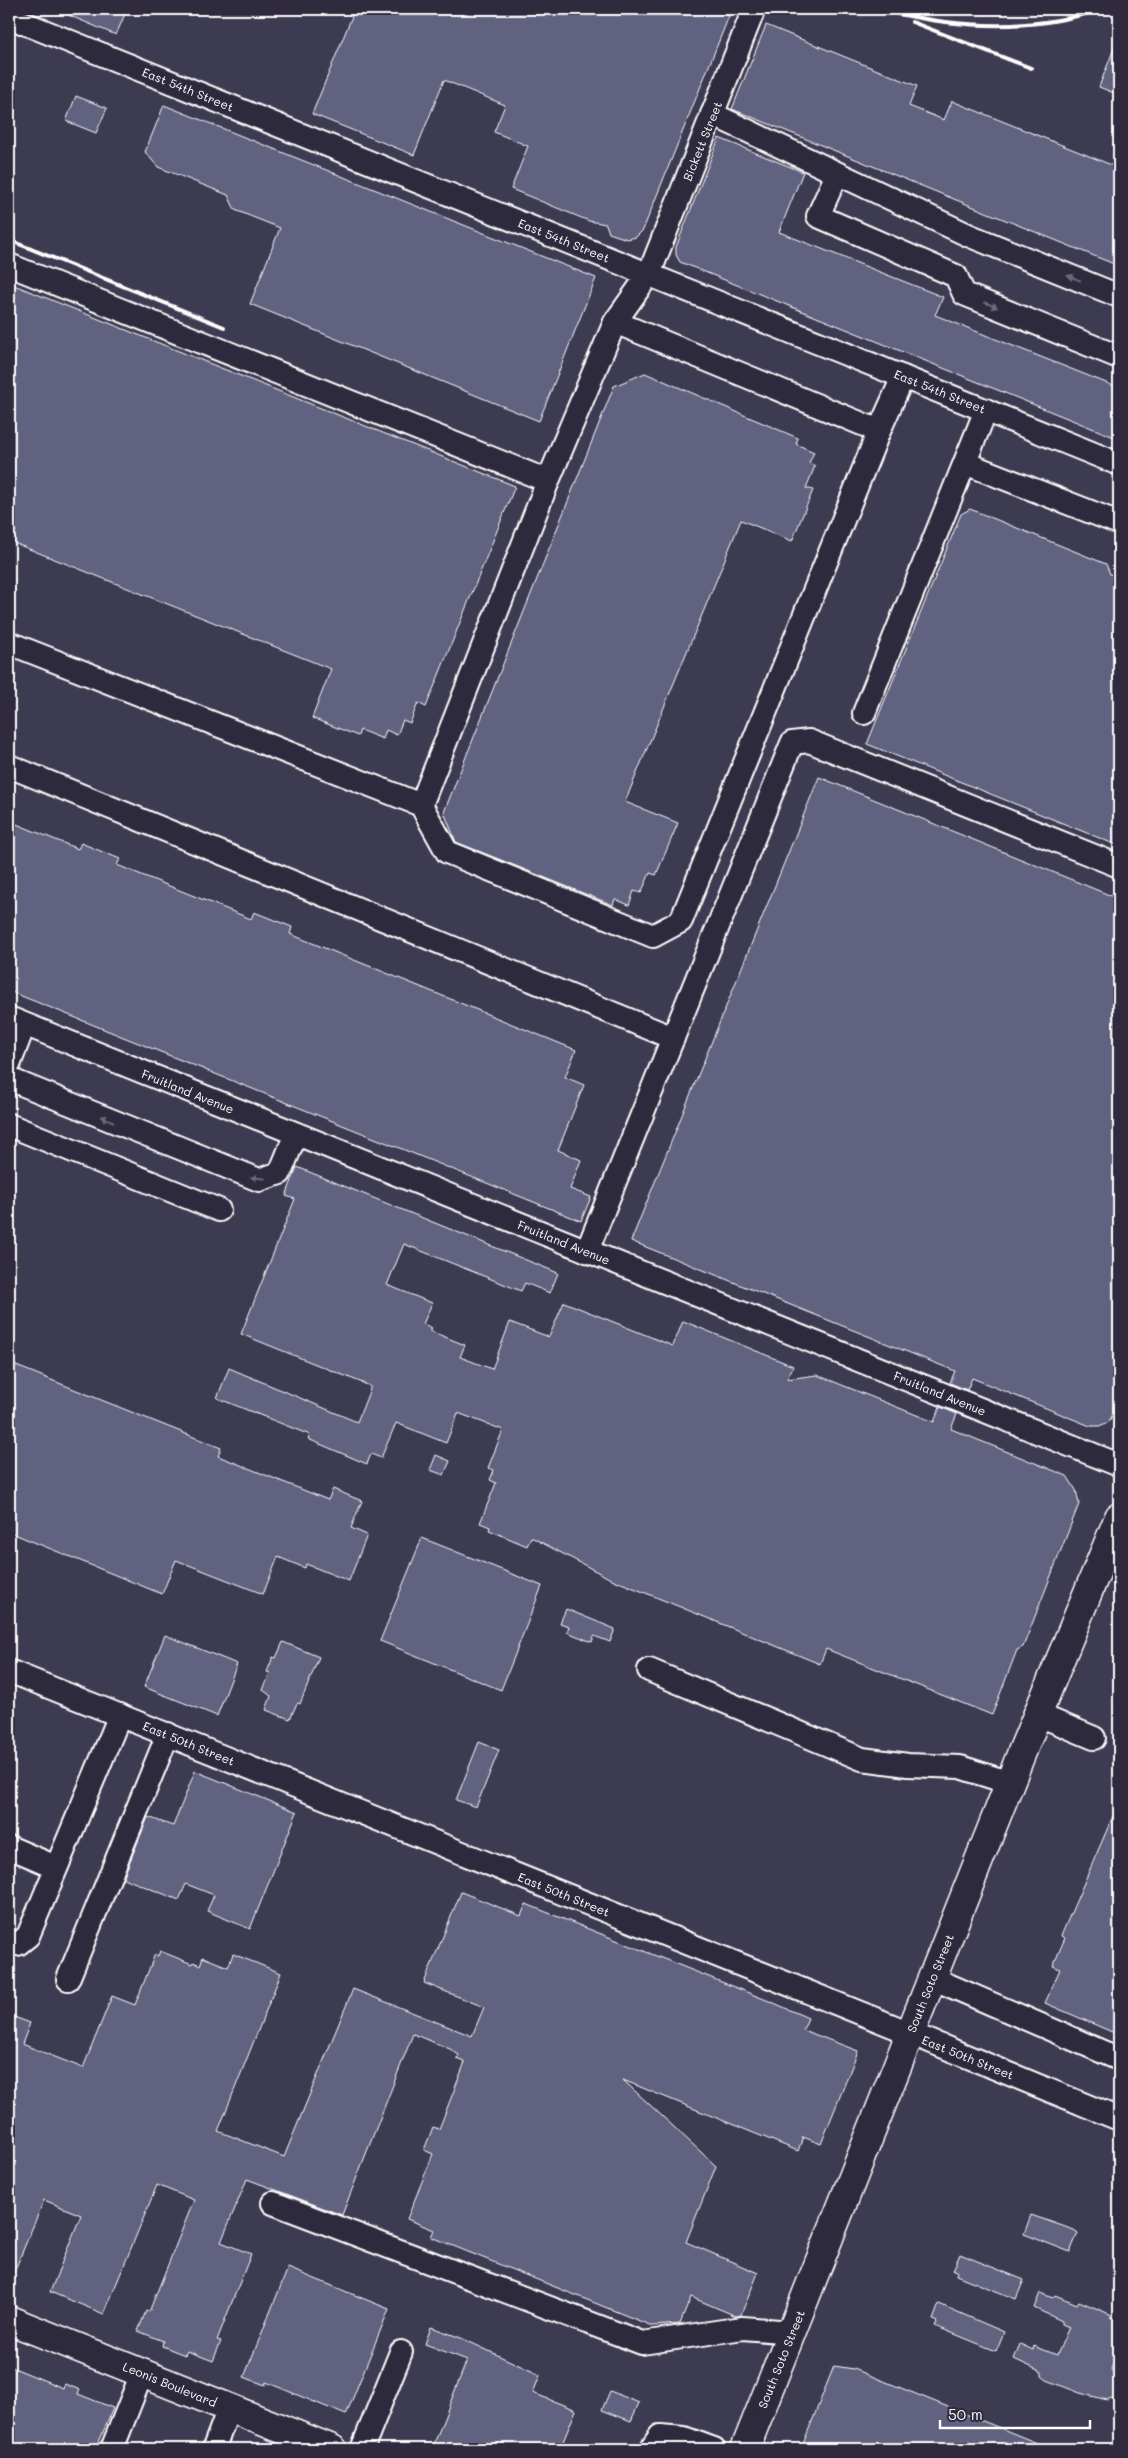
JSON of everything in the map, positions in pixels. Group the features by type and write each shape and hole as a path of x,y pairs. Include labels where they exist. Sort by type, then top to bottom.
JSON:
{"main road":[{"name":"South Soto Street","path":"745,2449 1010,1783 1119,1517"},
{"name":"Leonis Boulevard","path":"9,2320 229,2408 292,2442 332,2449"}],"street":[{"name":"Bickett Street","path":"421,805 548,481 615,322 649,274 754,9"},
{"name":"East 54th Street","path":"9,17 1119,464"},
{"path":"712,114 968,235 1119,296"},
{"path":"837,174 818,216 956,276 964,294 1119,357"},
{"path":"9,266 548,481"},
{"path":"615,322 879,431"},
{"path":"9,643 421,805 447,852 652,936 681,922 879,431 903,376"},
{"path":"864,713 986,410"},
{"path":"965,463 1119,524"},
{"path":"587,1251 792,743 809,741 1119,866"},
{"path":"9,766 673,1038"},
{"path":"9,1065 17,1022"},
{"name":"Fruitland Avenue","path":"17,1022 1119,1465"},
{"path":"9,1079 259,1180 280,1173 296,1134"},
{"path":"9,1125 219,1210"},
{"name":"East 50th Street","path":"9,1670 1119,2119"},
{"path":"649,1670 862,1759 908,1765 960,1767 1010,1783"},
{"path":"9,1943 18,1944 28,1936 120,1715"},
{"path":"1039,1715 1094,1738"},
{"path":"68,1979 168,1734"},
{"path":"9,1847 56,1867"},
{"path":"932,1978 1119,2059"},
{"path":"273,2203 642,2343 743,2328 791,2332"},
{"path":"362,2449 401,2352"},
{"path":"112,2449 142,2373"},
{"path":"218,2449 214,2448 229,2408"},
{"path":"651,2449 660,2436 684,2438 714,2449"}],"shaded area":[{"path":"9,9 1119,9 1119,2449 9,2449"}],"building":[{"path":"54,9 127,9 116,35"},
{"path":"355,9 710,9 729,16 643,230 636,237 627,239 609,233 606,224 589,221 511,189 528,146 494,132 505,105 444,80 414,155 312,114"},
{"path":"766,25 917,86 909,106 944,120 952,101 1119,168 1119,266 732,109"},
{"path":"1119,38 1119,95 1099,87"},
{"path":"76,96 107,108 96,133 66,121"},
{"path":"164,105 596,278 539,421 250,304 280,228 235,210 228,195 158,167 145,152"},
{"path":"719,138 803,172 779,232 943,297 935,315 1119,388 1119,439 680,262 676,255 676,247"},
{"path":"9,283 515,486 426,707 418,703 410,723 403,720 397,735 386,730 383,739 360,730 358,736 312,718 331,669 9,541"},
{"path":"645,373 798,438 796,444 814,452 809,463 815,466 806,488 813,490 792,541 741,520 625,802 678,823 656,875 650,873 641,893 634,891 629,905 615,899 613,905 456,842 444,812 614,386"},
{"path":"970,509 1106,564 1110,574 1119,577 1119,846 867,744 961,514"},
{"path":"819,777 1119,899 1119,1401 1109,1422 1099,1426 1090,1426 972,1378 967,1390 950,1383 955,1371 631,1241"},
{"path":"9,821 78,849 81,843 120,859 117,865 251,919 254,912 292,927 290,934 576,1050 565,1077 584,1085 558,1150 581,1160 570,1189 591,1197 581,1221 9,991"},
{"path":"297,1167 558,1273 550,1293 525,1283 521,1291 404,1244 387,1285 432,1303 423,1324 432,1328 430,1331 465,1345 460,1357 492,1369 510,1322 549,1337 564,1302 673,1346 683,1321 793,1366 787,1379 817,1375 934,1422 940,1407 957,1414 951,1429 1067,1476 1076,1490 1079,1504 1023,1647 1017,1650 992,1715 826,1649 820,1664 609,1578 531,1537 527,1546 489,1530 490,1527 480,1523 496,1483 490,1480 494,1470 488,1468 503,1430 458,1413 446,1443 396,1423 381,1458 371,1454 367,1464 308,1439 310,1435 217,1398 229,1368 357,1422 370,1389 370,1386 241,1334 295,1199 286,1196"},
{"path":"9,1363 221,1448 218,1456 328,1500 333,1489 362,1501 351,1528 367,1535 349,1581 306,1564 305,1568 278,1557 263,1594 176,1560 162,1594 9,1532"},
{"path":"436,1455 450,1461 444,1475 430,1470"},
{"path":"422,1538 542,1586 501,1690 380,1641"},
{"path":"566,1609 615,1629 610,1642 594,1636 592,1642 567,1632 569,1626 560,1623"},
{"path":"165,1635 237,1664 217,1716 144,1687"},
{"path":"283,1642 319,1657 300,1704 297,1703 290,1719 266,1710 271,1696 263,1690 270,1673 267,1672 273,1657 276,1658"},
{"path":"479,1742 499,1750 476,1807 456,1800"},
{"path":"195,1771 297,1812 250,1929 207,1911 214,1895 186,1884 179,1900 123,1878 148,1817 173,1826"},
{"path":"1119,1802 1119,2035 1045,2003 1060,1969 1053,1966 1065,1938 1061,1936"},
{"path":"461,1892 521,1916 526,1904 774,2003 808,2018 803,2030 858,2051 821,2144 803,2137 798,2151 623,2080 716,2166 686,2242 758,2273 741,2315 736,2316 691,2297 680,2324 652,2326 431,2237 434,2230 407,2219 433,2154 424,2150 433,2127 439,2129 465,2062 457,2059 459,2055 450,2049 413,2034 342,2215 247,2179 221,2242 251,2254 217,2340 221,2341 213,2361 187,2351 185,2355 162,2346 163,2341 138,2331 146,2311 149,2312 194,2200 157,2185 104,2314 50,2292 81,2215 44,2200 9,2284 9,2015 30,2023 22,2044 83,2068 112,1996 135,2005 155,1954 158,1956 160,1951 192,1964 193,1962 200,1965 203,1957 228,1967 233,1954 281,1973 218,2131 284,2157 353,1989 472,2036 484,2007 424,1983"},
{"path":"1031,2215 1078,2233 1070,2252 1024,2234"},
{"path":"960,2254 1024,2280 1016,2299 956,2275 957,2271 953,2270"},
{"path":"288,2268 389,2309 346,2415 266,2382 265,2385 244,2377"},
{"path":"1040,2293 1053,2298 1055,2295 1077,2304 1079,2301 1112,2315 1111,2317 1119,2321 1119,2349 1111,2369 1119,2388 1116,2396 1107,2400 1080,2393 1047,2380 1042,2376 1042,2372 1014,2359 1020,2344 1033,2350 1034,2346 1057,2355 1069,2327 1062,2324 1062,2321 1034,2308"},
{"path":"939,2304 1004,2332 996,2351 935,2326 937,2322 933,2320"},
{"path":"431,2327 461,2338 540,2375 533,2393 576,2410 560,2449 432,2449 467,2360 425,2344"},
{"path":"9,2366 63,2388 65,2384 80,2390 78,2394 113,2408 96,2449 9,2449"},
{"path":"834,2366 854,2369 1052,2449 801,2449"},
{"path":"610,2391 639,2403 631,2421 602,2410"}],"railway":[{"path":"886,11 913,17 967,24 1021,25 1075,17 1101,9"},
{"path":"912,22 1031,68"},
{"path":"9,240 224,327"}]}
